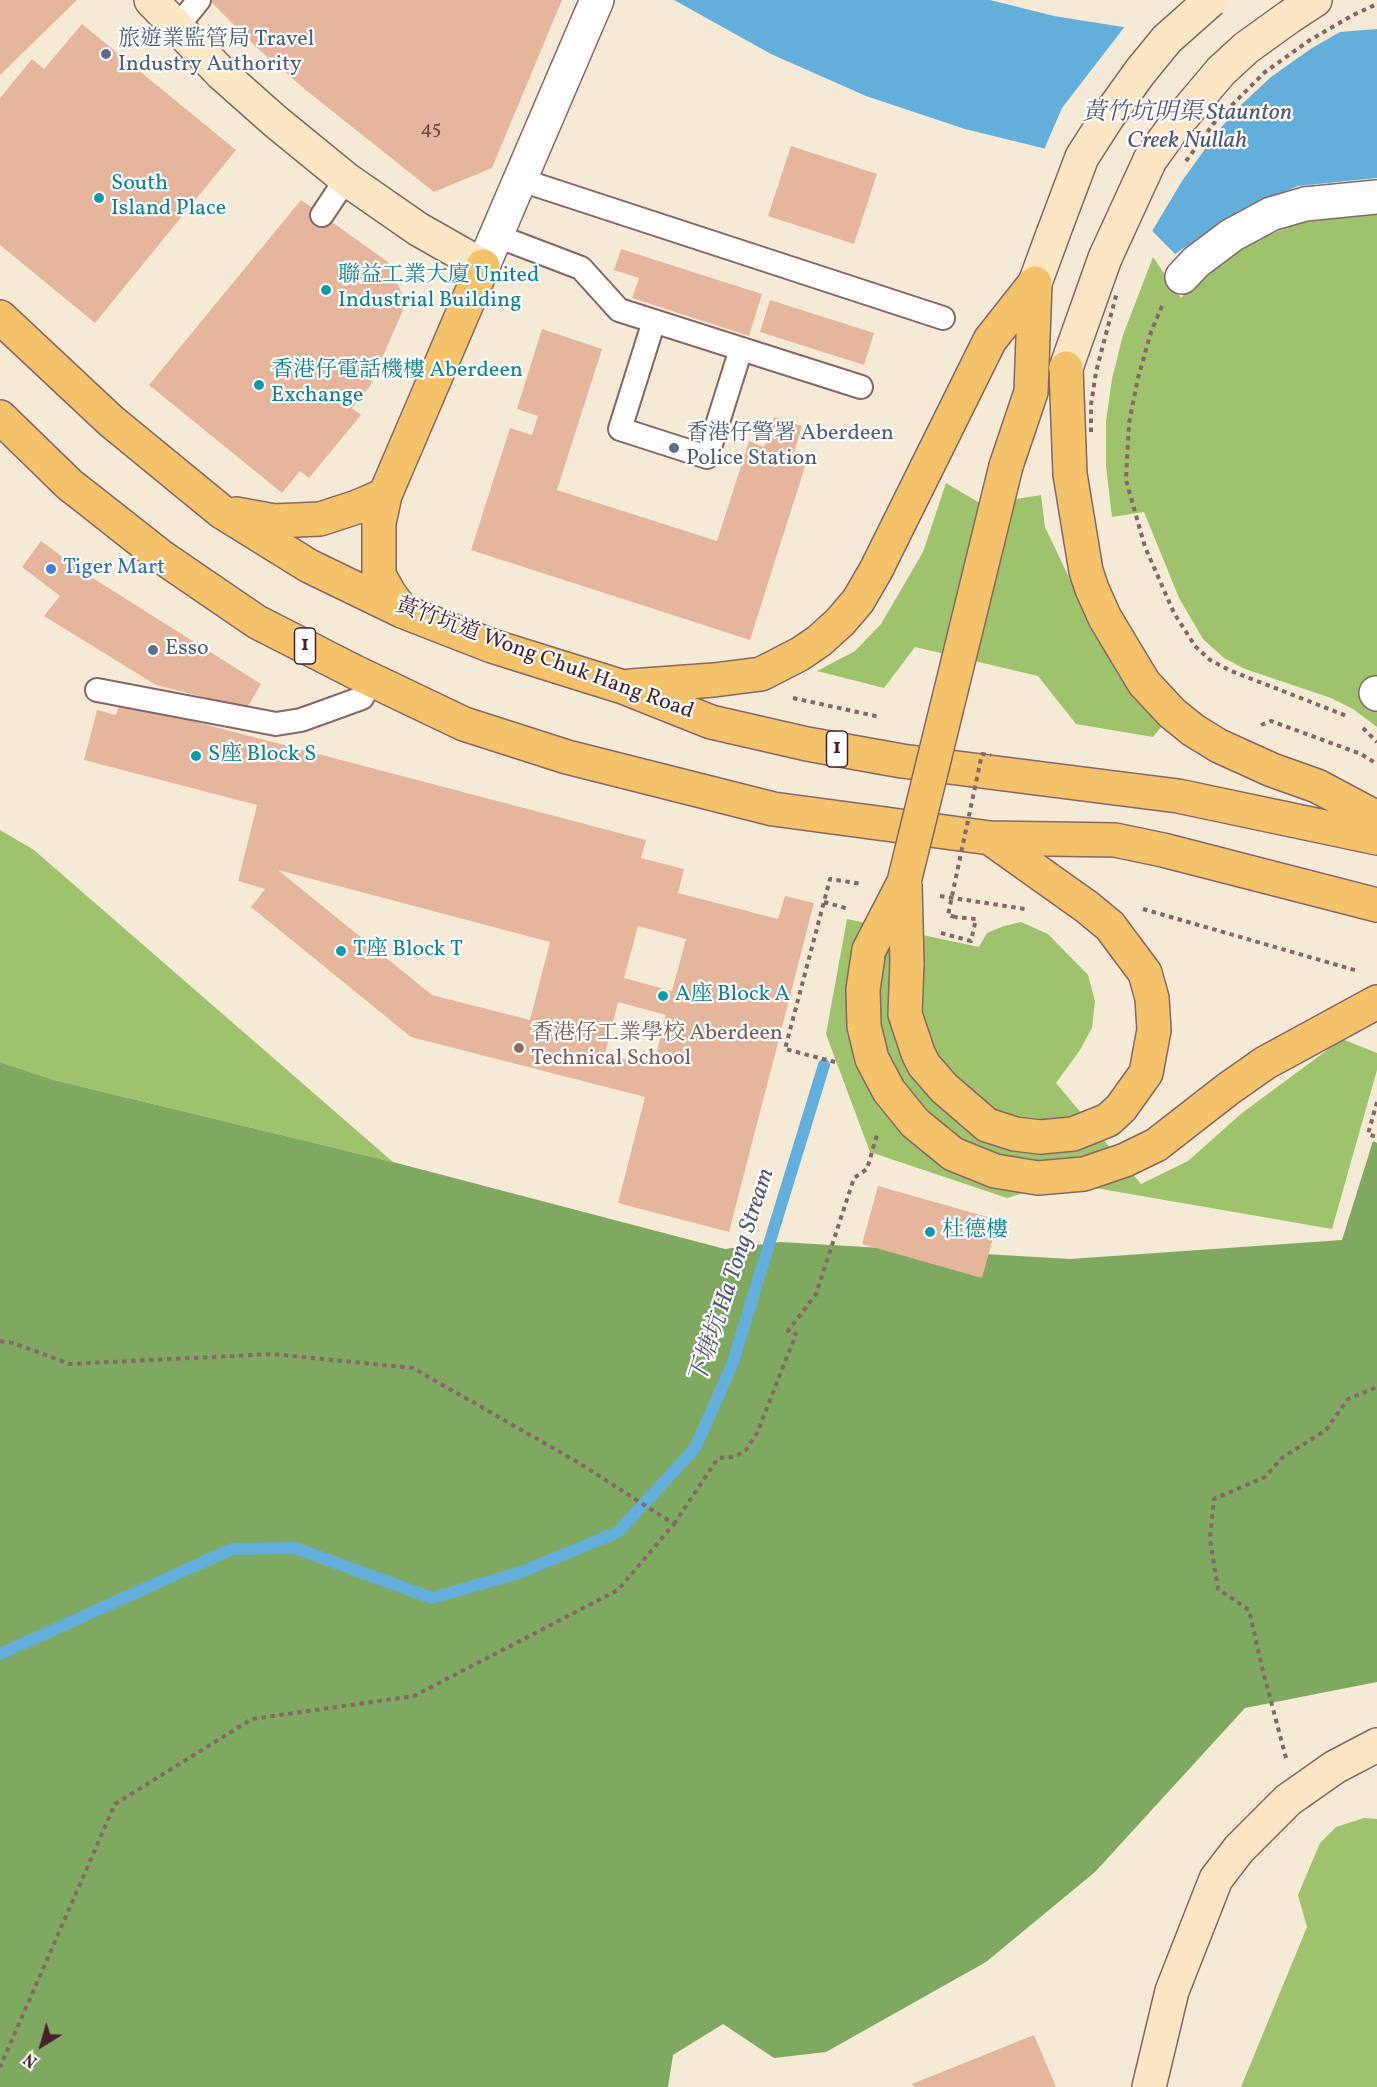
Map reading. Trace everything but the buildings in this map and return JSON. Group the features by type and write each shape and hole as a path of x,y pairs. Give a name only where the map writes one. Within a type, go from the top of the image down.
{"highway":[{"path":"402,610 379,575 379,523 385,495 483,266"},
{"path":"1035,283 1031,392 1006,466 904,882 868,950 863,989 864,1026 872,1059 889,1091 915,1124 954,1154 995,1171 1038,1178 1084,1174 1125,1160 1156,1145 1265,1063 1377,1002"},
{"path":"623,687 760,674 800,654 840,622 858,601 990,340 1035,283"},
{"name":"黃竹坑道 Wong Chuk Hang Road","path":"0,317 111,421 222,512 309,566 402,610 492,646 623,687 711,722 807,744 902,761 977,762"},
{"path":"1031,392 1066,368"},
{"path":"1066,368 1071,485 1086,571 1099,604 1144,683 1172,713 1193,730 1219,746 1272,770 1317,786 1377,818"},
{"name":"1","path":"0,417 70,485 159,555 257,622 464,724 567,757 773,809 990,838 1115,840 1163,850 1377,905"},
{"path":"222,512 274,521 320,519 385,495"},
{"name":"1","path":"977,762 1178,796 1377,838"},
{"path":"904,882 907,963 905,1014 924,1065 944,1088 987,1125 1015,1134 1040,1137 1073,1134 1108,1120 1121,1108 1146,1072 1154,1030 1152,998 1145,973 1110,926 990,838"}],"street":[{"path":"151,0 222,74 346,179 418,229 483,266 597,0"},
{"path":"1035,283 1082,157 1140,72 1161,47 1211,0"},
{"path":"1066,368 1105,258 1150,160 1173,128 1221,71 1246,48 1288,16 1315,0"},
{"path":"1182,277 1196,262 1232,235 1271,214 1305,204 1377,197"},
{"path":"1149,2087 1172,1991 1216,1879 1245,1842 1288,1800 1335,1767 1377,1745"}],"lane":[{"path":"177,27 199,0"},
{"path":"322,215 346,179"},
{"path":"520,180 943,318"},
{"path":"497,236 581,268 619,310 861,387"},
{"path":"654,321 620,429 685,450 707,457 741,349"},
{"path":"97,690 276,724 301,720 362,698 371,680"}],"path":[{"path":"1184,164 1214,123 1265,72 1310,40 1377,4"},
{"path":"1182,277 1163,303 1150,332 1129,423 1126,480 1144,547 1174,613 1195,646 1210,660 1231,671 1346,715 1377,742"},
{"path":"1091,432 1090,405 1096,372 1119,287"},
{"path":"760,674 766,685 780,695 888,719"},
{"path":"1260,725 1271,721 1361,753 1377,764"},
{"path":"940,933 971,941 976,919 948,915 982,754 977,762"},
{"path":"845,1065 785,1049 830,879 866,884"},
{"path":"936,895 1031,910"},
{"path":"824,902 857,912"},
{"path":"1138,908 1359,971"},
{"path":"1377,1102 1368,1134 1377,1137"},
{"path":"0,2067 115,1804 252,1719 414,1696 618,1590 674,1524 718,1458 734,1457 746,1450 757,1433 796,1334 788,1331 816,1294 854,1178 867,1169 878,1132"},
{"path":"0,1341 13,1343 70,1364 273,1354 413,1368 579,1462 674,1524"},
{"path":"1287,1761 1249,1610 1218,1589 1210,1539 1215,1499 1265,1477 1282,1458 1326,1430 1348,1399 1377,1387"}],"green space":[{"path":"1377,212 1377,727 1353,709 1331,698 1245,669 1224,658 1203,639 1179,598 1144,512 1112,517 1106,466 1106,421 1112,379 1123,335 1153,257 1181,298 1199,277 1255,240 1308,220"},
{"path":"946,483 978,502 997,502 1041,495 1045,527 1073,586 1136,693 1166,721 1153,737 1076,724 1038,676 915,647 884,688 817,671 855,651 881,624 923,552"},
{"path":"0,830 34,850 393,1162 54,1080 0,1062"},
{"path":"847,919 979,947 987,933 1021,922 1048,934 1088,975 1095,1001 1092,1028 1080,1050 1056,1083 1141,1184 1188,1161 1242,1113 1342,1039 1377,1053 1377,1070 1332,1229 1061,1182 1007,1198 870,1152 826,1034"},
{"path":"0,1062 54,1080 393,1162 725,1249 780,1242 1070,1259 1342,1240 1373,1141 1377,1143 1377,1682 1245,1708 1095,1872 986,1962 826,2052 774,2058 723,2024 673,2055 668,2087 0,2087"},
{"path":"1364,1818 1377,1819 1377,2087 1241,2087 1307,1927 1298,1895 1320,1843 1336,1827"}],"water":[{"name":"黃竹坑明渠 Staunton Creek Nullah","path":"674,0 990,0 1054,16 1142,30 1277,37 1377,29 1377,178 1298,186 1241,210 1175,254 1079,157 965,129 866,96 771,54"}],"pier":[{"path":"1126,25 1277,34 1347,28 1312,48 1271,77 1241,105 1218,131 1182,181 1151,233 1077,160 1043,152 1062,108"}],"waterway":[{"name":"下塘坑 Ha Tong Stream","path":"0,1654 232,1549 295,1548 432,1598 519,1573 618,1532 695,1448 732,1365 824,1065"}],"place":[{"name":"旅遊業監管局 Travel Industry Authority","path":"106,54"},
{"name":"South Island Place","path":"99,198"},
{"name":"聯益工業大廈 United Industrial Building","path":"326,290"},
{"name":"香港仔電話機樓 Aberdeen Exchange","path":"259,385"},
{"name":"香港仔警署 Aberdeen Police Station","path":"674,448"},
{"name":"Tiger Mart","path":"51,569"},
{"name":"Esso","path":"153,650"},
{"name":"S座 Block S","path":"196,756"},
{"name":"T座 Block T","path":"341,951"},
{"name":"A座 Block A","path":"663,996"},
{"name":"香港仔工業學校 Aberdeen Technical School","path":"519,1048"},
{"name":"杜德樓","path":"930,1232"}]}
